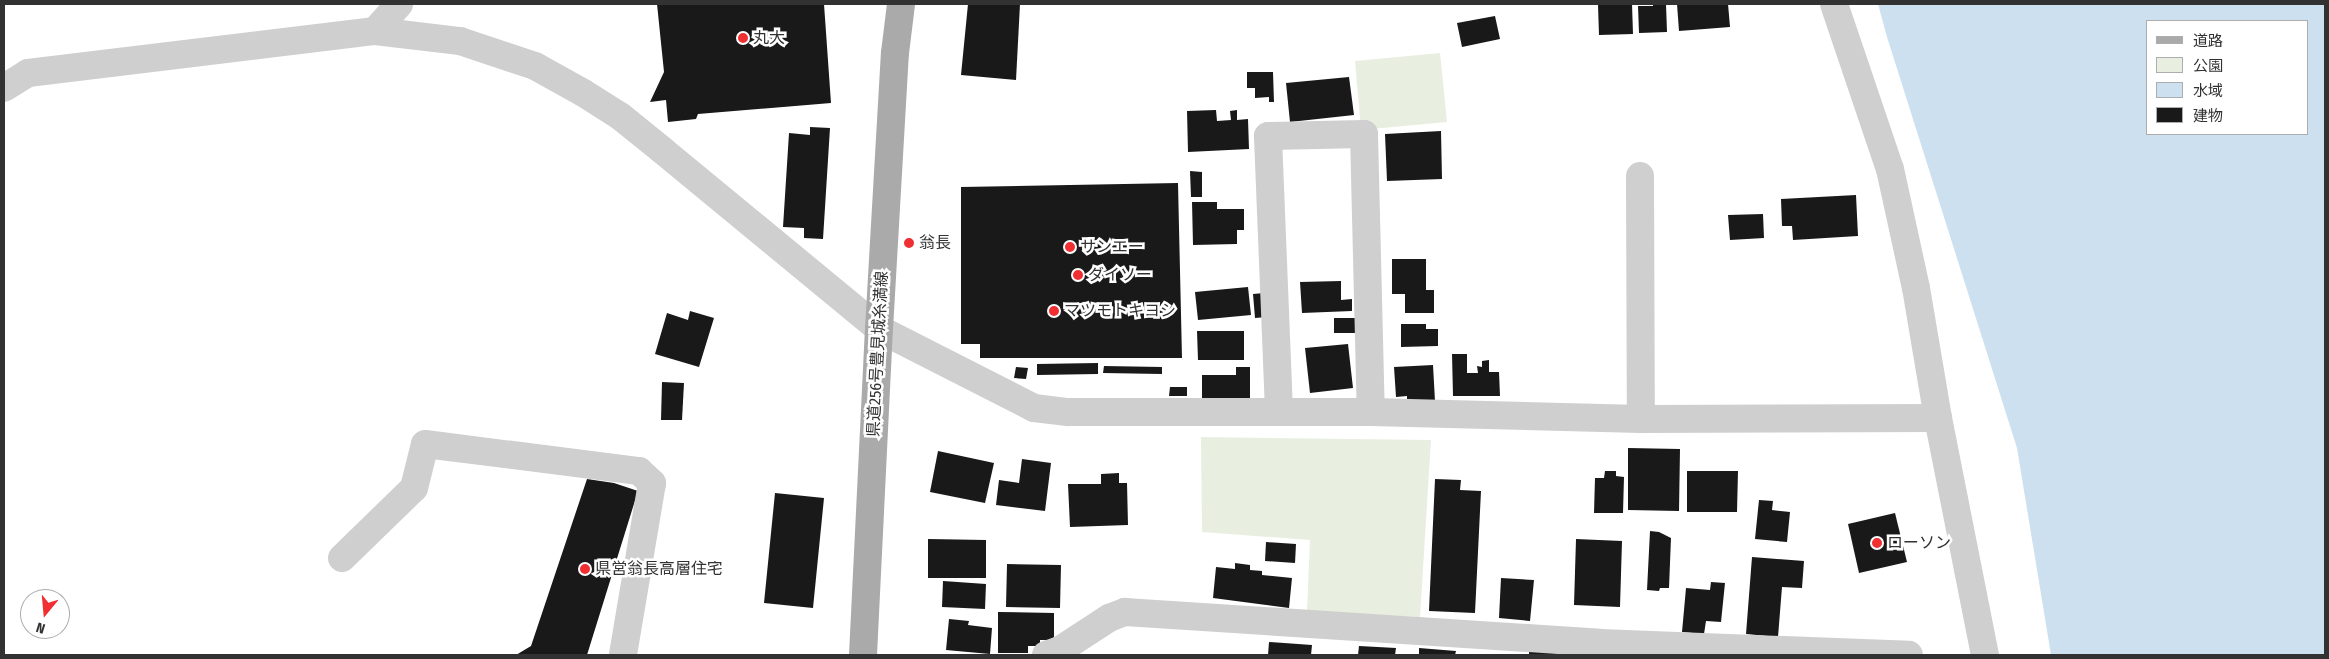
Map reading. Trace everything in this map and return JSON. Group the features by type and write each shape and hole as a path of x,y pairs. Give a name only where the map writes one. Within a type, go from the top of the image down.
{"main road":[{"name":"県道256号豊見城糸満線","path":"863,655 895,54 894,4"},
{"name":"県道256号豊見城糸満線","path":"895,54 902,4"}],"street":[{"path":"375,31 399,4"},
{"path":"1834,4 1890,169 1916,288 1938,418 1985,655"},
{"path":"4,88 28,73 375,31 460,41 534,66 582,92 620,116 879,329 1034,408 1068,412 1371,412 1641,419 1938,418"},
{"path":"1279,411 1268,136 1364,134 1371,412"},
{"path":"1640,176 1641,419"},
{"path":"342,558 414,488 425,444 639,471 652,483 623,655"},
{"path":"1046,655 1060,650 1109,618 1124,612 1600,643 1909,655"}],"green space":[{"path":"1440,53 1447,122 1361,130 1355,61"},
{"path":"1201,437 1431,440 1420,617 1307,611 1310,540 1202,532"}],"water":[{"path":"1878,4 2325,4 2325,655 2051,655 2017,448"}],"building":[{"name":"丸大","path":"657,4 824,4 831,103 698,114 696,119 668,122 666,100 650,102 664,72"},
{"path":"968,4 1020,4 1016,80 961,75"},
{"path":"1632,4 1633,34 1599,35 1598,5"},
{"path":"1653,4 1666,4 1667,32 1639,33 1638,6 1653,6"},
{"path":"1677,4 1728,4 1730,27 1679,31"},
{"path":"1495,16 1500,39 1462,47 1457,23"},
{"path":"1247,72 1273,72 1274,102 1269,102 1269,97 1255,98 1255,88 1247,88"},
{"path":"1349,77 1354,115 1290,122 1286,83"},
{"path":"1216,110 1217,121 1231,120 1230,111 1237,110 1237,120 1248,119 1249,149 1188,152 1187,111"},
{"path":"810,127 830,128 823,239 804,238 804,228 783,227 789,133 810,135"},
{"path":"1441,131 1442,179 1387,181 1385,134"},
{"path":"1190,171 1202,172 1202,197 1191,197"},
{"name":"サンエー","path":"1178,183 1182,358 980,358 980,344 961,344 961,187"},
{"path":"1856,195 1858,236 1793,240 1792,226 1782,226 1781,199"},
{"path":"1192,202 1217,202 1217,209 1244,209 1244,230 1237,230 1237,244 1193,245"},
{"path":"1763,214 1764,238 1730,240 1728,215"},
{"path":"1392,259 1426,259 1426,290 1434,290 1434,313 1405,313 1405,294 1392,294"},
{"path":"1341,281 1341,300 1352,299 1352,311 1302,313 1300,282"},
{"path":"1248,287 1251,315 1198,320 1195,292"},
{"path":"1264,293 1267,317 1255,318 1253,294"},
{"path":"690,311 714,318 699,367 655,354 667,313 688,320"},
{"path":"1334,318 1356,318 1356,333 1334,333"},
{"path":"1401,324 1426,324 1426,329 1438,329 1438,346 1401,347"},
{"path":"1197,331 1244,331 1244,360 1198,360"},
{"path":"1348,344 1353,388 1310,393 1305,348"},
{"path":"1452,354 1467,354 1467,373 1478,373 1477,366 1482,367 1482,361 1489,360 1489,372 1499,372 1500,396 1453,396"},
{"path":"1098,363 1098,374 1037,375 1037,364"},
{"path":"1433,365 1435,401 1407,402 1407,396 1396,397 1394,367"},
{"path":"1104,366 1162,367 1162,374 1103,373"},
{"path":"1016,367 1028,368 1026,379 1014,378"},
{"path":"1236,367 1250,367 1250,405 1202,404 1202,375 1236,375"},
{"path":"662,382 684,383 682,420 661,420"},
{"path":"1170,387 1187,387 1187,396 1169,396"},
{"path":"1628,448 1680,449 1679,511 1628,510"},
{"path":"938,451 994,463 985,503 930,492"},
{"path":"1022,459 1051,463 1045,511 996,505 999,480 1019,483"},
{"path":"1605,471 1616,471 1616,476 1624,477 1623,513 1594,513 1595,478 1604,478"},
{"path":"1687,471 1738,471 1737,512 1687,512"},
{"path":"1119,473 1119,483 1127,483 1128,525 1070,527 1068,484 1101,484 1101,474"},
{"name":"県営翁長高層住宅","path":"587,479 614,483 638,491 587,655 516,655 531,646"},
{"path":"1435,479 1461,480 1460,490 1481,491 1475,613 1429,611"},
{"path":"775,493 824,498 813,608 764,603"},
{"path":"1759,500 1773,501 1772,510 1790,512 1787,542 1755,539"},
{"name":"ローソン","path":"1895,513 1907,562 1859,573 1848,524"},
{"path":"1650,531 1659,532 1671,538 1669,588 1660,588 1659,591 1647,590"},
{"path":"928,539 986,540 986,578 928,578"},
{"path":"1576,539 1622,541 1620,607 1574,605"},
{"path":"1266,542 1296,544 1295,563 1265,561"},
{"path":"1752,557 1804,561 1802,588 1782,587 1778,637 1746,634"},
{"path":"1235,563 1250,565 1250,570 1262,571 1262,575 1292,578 1289,608 1213,598 1216,567 1235,569"},
{"path":"1007,564 1061,565 1060,608 1006,607"},
{"path":"1501,578 1534,580 1530,621 1499,618"},
{"path":"943,581 986,584 985,609 942,607"},
{"path":"1711,582 1725,583 1721,622 1706,621 1704,634 1682,632 1686,588 1710,590"},
{"path":"998,612 1054,613 1054,640 1040,640 1040,646 1028,646 1028,653 998,653"},
{"path":"949,619 969,621 968,625 992,628 990,654 946,650"},
{"path":"1269,642 1312,645 1311,655 1268,655"},
{"path":"1359,646 1396,648 1395,655 1358,655"},
{"path":"1419,648 1456,651 1455,655 1419,655"},
{"path":"1529,650 1561,653 1561,655 1529,655"}],"place":[{"name":"丸大","path":"743,38"},
{"name":"翁長","path":"909,243"},
{"name":"サンエー","path":"1070,247"},
{"name":"ダイソー","path":"1078,275"},
{"name":"マツモトキヨシ","path":"1054,311"},
{"name":"ローソン","path":"1877,543"},
{"name":"県営翁長高層住宅","path":"585,569"}]}
